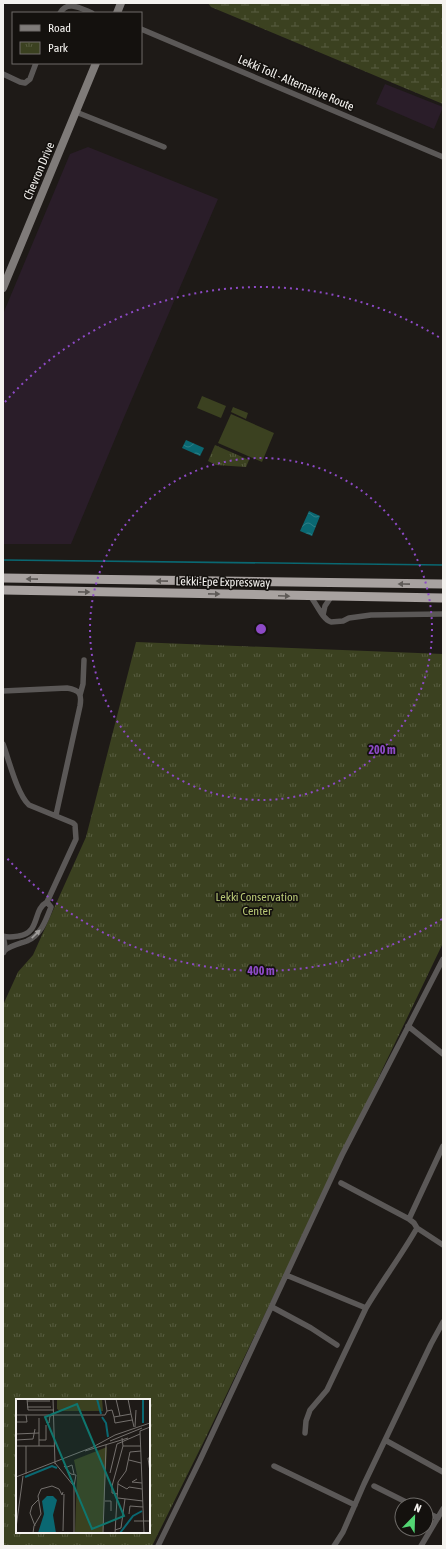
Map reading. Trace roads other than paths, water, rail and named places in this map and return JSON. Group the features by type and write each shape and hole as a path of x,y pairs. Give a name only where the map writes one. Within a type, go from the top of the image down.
{"highway":[{"name":"Lekki-Epe Expressway","path":"3,578 443,584"},
{"name":"Lekki-Epe Expressway","path":"3,590 443,598"}],"main road":[{"name":"Chevron Drive","path":"3,288 96,64"}],"street":[{"path":"60,12 63,7 69,4 89,12"},
{"name":"Lekki Toll - Alternative Route","path":"142,29 443,157"},
{"path":"3,74 25,83 30,79 36,64"},
{"path":"76,112 164,147"},
{"path":"310,596 323,616 331,622 371,615 443,614"},
{"path":"323,616 327,601 331,597"},
{"path":"56,815 80,706 80,695 84,684 84,660"},
{"path":"3,691 68,688 75,689 80,695"},
{"path":"3,744 21,793 26,802 73,823 75,825 76,839 47,902 42,904 31,930 21,936 3,938 3,951 29,940 41,929 51,907 47,902"},
{"path":"158,1546 272,1307 342,1155 443,959"},
{"path":"408,1026 443,1054"},
{"path":"409,1219 443,1146"},
{"path":"341,1183 409,1219 417,1228 443,1245"},
{"path":"305,1433 306,1421 310,1410 326,1390 366,1308 417,1228"},
{"path":"286,1276 366,1308"},
{"path":"272,1307 311,1328 338,1345"},
{"path":"334,1546 343,1532 385,1440 443,1322"},
{"path":"385,1440 443,1472"},
{"path":"274,1466 355,1505"},
{"path":"374,1486 396,1497"},
{"path":"421,1546 443,1509"},
{"path":"434,1516 438,1518"}],"water":[{"path":"186,440 204,448 200,456 182,448"},
{"path":"309,511 320,516 312,536 300,531"}],"waterway":[{"path":"3,560 443,565"}],"park label":[{"name":"Lekki Conservation Center","path":"257,904"}]}
